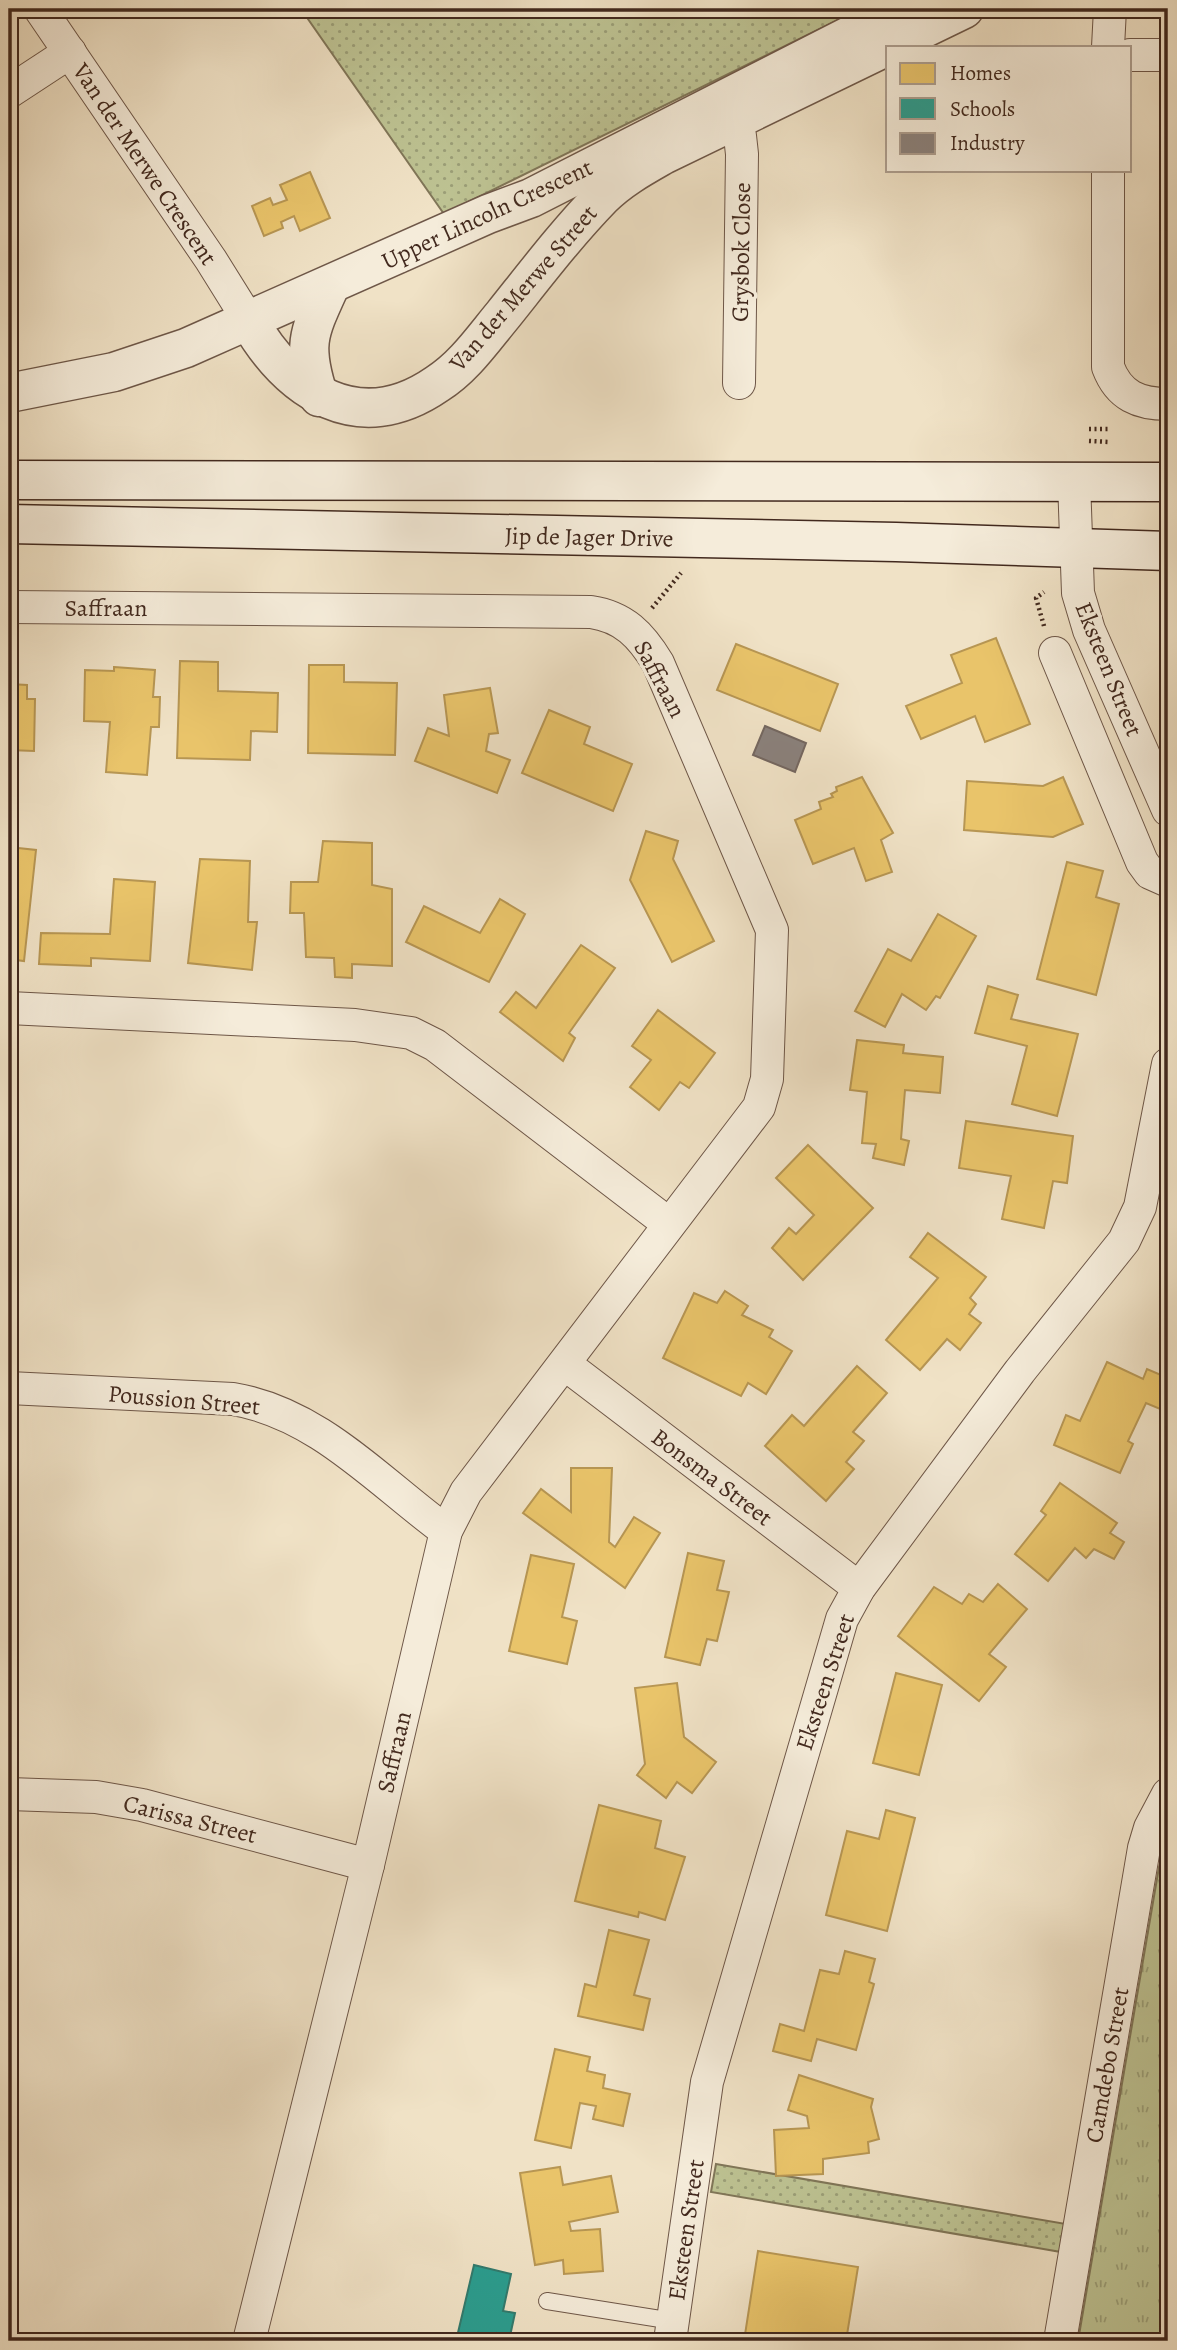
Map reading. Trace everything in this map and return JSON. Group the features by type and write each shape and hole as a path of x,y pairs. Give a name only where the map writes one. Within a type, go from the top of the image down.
{"main road":[{"path":"729,110 902,9"},
{"path":"729,110 964,9"},
{"name":"Upper Lincoln Crescent","path":"9,393 114,372 186,348 729,110"},
{"name":"Van der Merwe Street","path":"249,321 271,354 302,386 319,397 351,406 384,405 420,395 438,384 477,346 604,195 627,176 729,110"},
{"path":"319,397 309,366 308,343 330,286"},
{"path":"9,480 1168,482"},
{"name":"Jip de Jager Drive","path":"9,524 1168,551"}],"street":[{"name":"Van der Merwe Crescent","path":"40,9 249,321"},
{"path":"1108,46 1110,9"},
{"path":"9,92 69,52"},
{"path":"1132,55 1168,55"},
{"name":"Grysbok Close","path":"729,110 742,153 739,383"},
{"path":"1108,172 1108,367 1125,393 1159,404"},
{"name":"Eksteen Street","path":"1074,481 1074,547 1078,593 1089,630 1168,810"},
{"name":"Saffraan","path":"9,607 591,612 619,620 634,630 658,663 772,930 767,1079 759,1107 566,1365 466,1492 446,1531 368,1865 249,2341"},
{"name":"Eksteen Street","path":"1055,653 1142,862 1150,873 1168,881"},
{"path":"9,1008 355,1025 411,1033 435,1045 669,1224"},
{"name":"Eksteen Street","path":"671,2331 707,2082 832,1645 859,1588 1020,1371 1124,1241 1140,1207 1161,1142 1168,1064"},
{"name":"Bonsma Street","path":"566,1365 859,1588"},
{"name":"Poussion Street","path":"9,1388 233,1399 269,1407 312,1427 446,1531"},
{"name":"Carissa Street","path":"9,1794 96,1797 142,1805 368,1865"},
{"name":"Camdebo Street","path":"1060,2341 1144,1848 1150,1828 1168,1794"}],"lane":[{"path":"547,2301 671,2331"}],"path":[{"path":"1089,429 1109,429"},
{"path":"1089,441 1110,442"},
{"path":"634,630 681,573"},
{"path":"1040,615 1037,598 1044,592"}],"green space":[{"path":"301,9 860,9 444,214"},
{"path":"1168,1833 1168,2341 1078,2341 1159,1867"},
{"path":"716,2164 1066,2224 1061,2252 711,2192"}],"building: Homes":[{"path":"310,172 330,218 300,231 294,216 281,222 283,228 264,236 252,206 270,198 273,205 287,200 280,185"},
{"path":"996,638 1030,724 985,742 975,716 921,739 906,706 962,683 951,655"},
{"path":"736,644 838,684 820,731 717,690"},
{"path":"180,661 218,662 218,691 278,693 277,732 251,731 250,760 177,758"},
{"path":"309,665 344,665 344,682 397,683 395,755 308,753"},
{"path":"114,667 155,670 153,697 160,697 159,727 151,727 147,775 106,772 110,722 84,721 85,670 114,671"},
{"path":"9,684 27,685 27,699 35,699 34,751 9,750"},
{"path":"490,688 498,733 489,734 486,751 510,760 497,793 415,761 428,728 449,736 444,695"},
{"path":"549,710 590,727 584,744 632,764 613,811 522,773"},
{"path":"862,777 893,833 881,840 892,872 866,881 854,848 813,864 795,820 821,809 819,802 833,797 831,794 837,791 836,787"},
{"path":"1063,777 1083,824 1053,837 964,830 967,781 1043,786"},
{"path":"646,831 678,841 673,859 714,941 672,962 630,880"},
{"path":"323,841 372,843 372,885 392,889 392,966 352,964 352,978 335,977 334,958 306,957 304,913 290,913 291,882 318,882"},
{"path":"9,847 36,850 24,961 9,959"},
{"path":"200,859 250,861 248,922 257,922 252,970 188,963"},
{"path":"1067,862 1103,871 1096,897 1119,904 1096,995 1037,979"},
{"path":"114,879 155,882 150,961 91,958 91,966 39,964 41,933 110,934"},
{"path":"500,899 525,914 489,982 406,942 424,906 480,933"},
{"path":"938,914 976,936 940,998 936,996 926,1010 902,994 885,1027 855,1011 888,949 911,961"},
{"path":"581,945 615,968 569,1033 575,1038 563,1061 500,1012 516,992 536,1008"},
{"path":"988,986 1018,995 1011,1019 1078,1034 1057,1116 1012,1104 1027,1046 975,1033"},
{"path":"658,1010 715,1053 689,1088 680,1082 659,1110 630,1087 651,1060 632,1046"},
{"path":"857,1040 904,1045 903,1053 943,1057 940,1093 905,1090 901,1139 909,1141 904,1165 873,1158 876,1144 862,1143 867,1092 850,1090"},
{"path":"966,1121 1073,1136 1067,1183 1053,1181 1044,1228 1002,1219 1011,1176 959,1168"},
{"path":"808,1145 873,1208 803,1280 772,1248 789,1228 796,1234 814,1215 776,1178"},
{"path":"928,1233 986,1277 970,1298 976,1304 969,1314 981,1323 960,1350 947,1339 920,1370 886,1340 938,1278 910,1257"},
{"path":"725,1291 748,1306 742,1315 773,1330 769,1337 792,1351 766,1394 748,1383 741,1396 663,1358 694,1293 717,1303"},
{"path":"1107,1362 1143,1379 1147,1369 1168,1378 1168,1404 1165,1411 1146,1403 1128,1441 1133,1444 1120,1473 1054,1445 1066,1415 1080,1421"},
{"path":"857,1366 887,1393 853,1432 864,1441 846,1462 854,1469 826,1501 765,1446 792,1415 804,1426"},
{"path":"571,1468 612,1468 609,1542 615,1547 634,1517 660,1533 625,1588 523,1513 541,1489 571,1512"},
{"path":"1060,1483 1117,1523 1110,1533 1124,1542 1114,1559 1094,1549 1086,1558 1075,1548 1048,1581 1015,1554 1046,1515 1041,1511"},
{"path":"688,1553 724,1561 717,1590 729,1592 717,1641 707,1639 700,1665 665,1657"},
{"path":"531,1555 574,1564 562,1617 577,1621 567,1664 509,1651"},
{"path":"998,1584 1027,1609 989,1654 1006,1667 979,1701 898,1636 934,1587 962,1604 969,1594 983,1602"},
{"path":"896,1673 942,1685 919,1775 873,1763"},
{"path":"677,1683 684,1737 716,1762 692,1793 677,1782 666,1798 637,1775 645,1764 635,1688"},
{"path":"599,1805 661,1821 655,1848 685,1857 665,1920 639,1912 638,1917 575,1901"},
{"path":"886,1810 915,1818 887,1931 826,1915 847,1831 879,1839"},
{"path":"609,1930 649,1940 634,1995 650,1999 643,2030 578,2016 585,1984 596,1987"},
{"path":"845,1951 875,1959 869,1982 874,1984 856,2050 817,2039 811,2061 773,2051 780,2024 804,2031 820,1970 839,1974"},
{"path":"555,2049 590,2057 587,2071 605,2075 603,2088 630,2094 623,2126 593,2119 596,2106 580,2103 571,2148 535,2140"},
{"path":"799,2075 873,2099 871,2107 879,2139 868,2142 869,2153 823,2159 823,2174 776,2176 774,2130 809,2128 807,2116 788,2110"},
{"path":"560,2167 563,2185 611,2176 618,2212 569,2222 571,2231 600,2229 603,2271 564,2274 563,2260 535,2265 520,2173"},
{"path":"758,2251 858,2267 846,2341 744,2341"}],"building: Schools":[{"path":"474,2265 511,2274 503,2311 515,2313 510,2336 497,2333 495,2341 456,2341"}],"building: Industry":[{"path":"765,726 806,743 795,772 753,755"}]}
